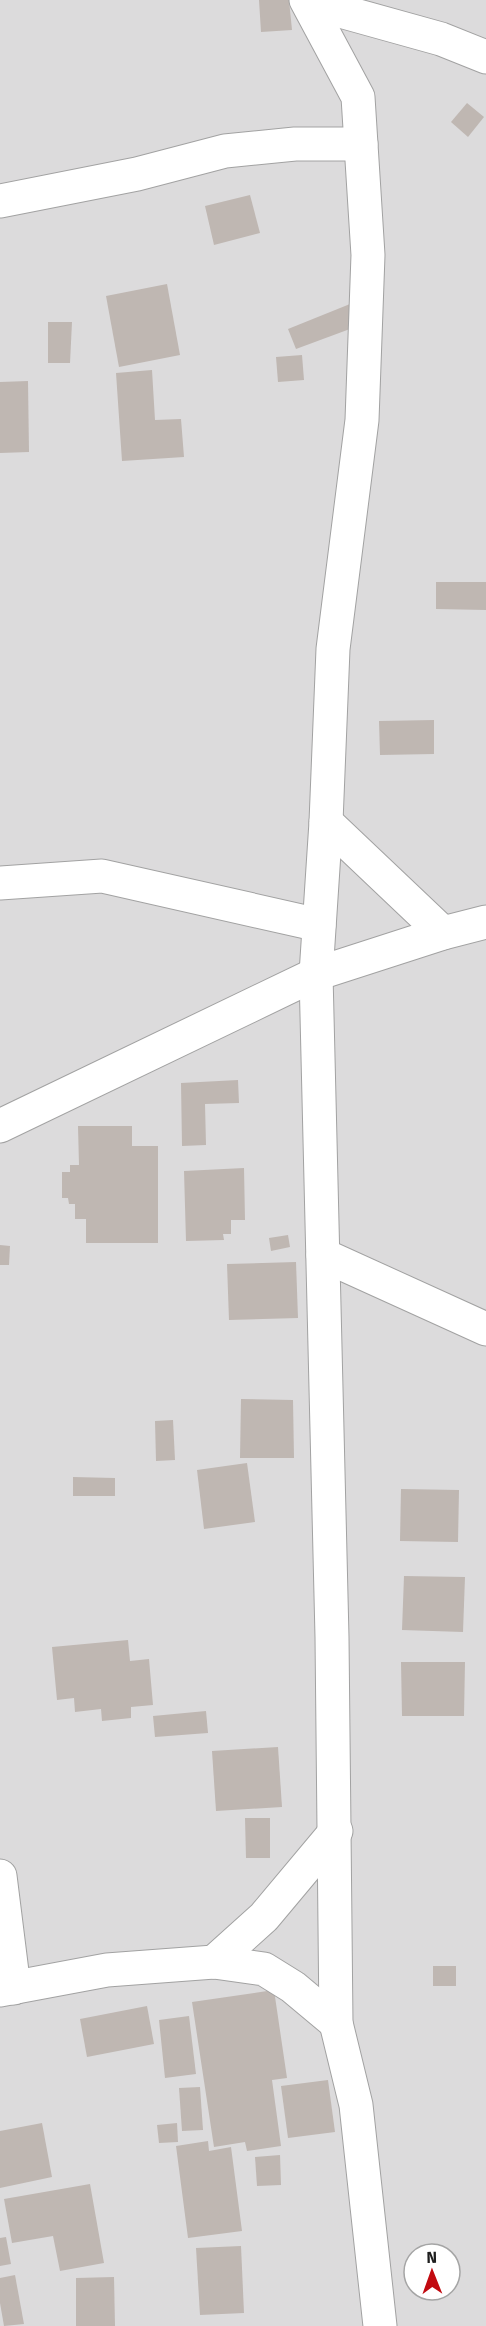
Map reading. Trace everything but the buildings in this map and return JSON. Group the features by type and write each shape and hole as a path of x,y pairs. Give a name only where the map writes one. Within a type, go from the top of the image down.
{"street":[{"path":"307,1 441,39 486,57"},
{"path":"307,1 358,97 368,255 362,420 333,649 326,822 316,974 336,1831 336,2023 356,2105 381,2326"},
{"path":"0,201 137,174 225,151 295,144 361,144"},
{"path":"326,822 443,933"},
{"path":"0,883 102,876 319,925"},
{"path":"0,1126 316,974 443,933 486,922"},
{"path":"323,1255 486,1329"},
{"path":"214,1962 264,1917 336,1831"},
{"path":"0,1876 7,1989 107,1970 214,1962 264,1969 293,1987 336,2023"}],"shaded area":[{"path":"0,0 486,0 486,2326 0,2326"}]}
